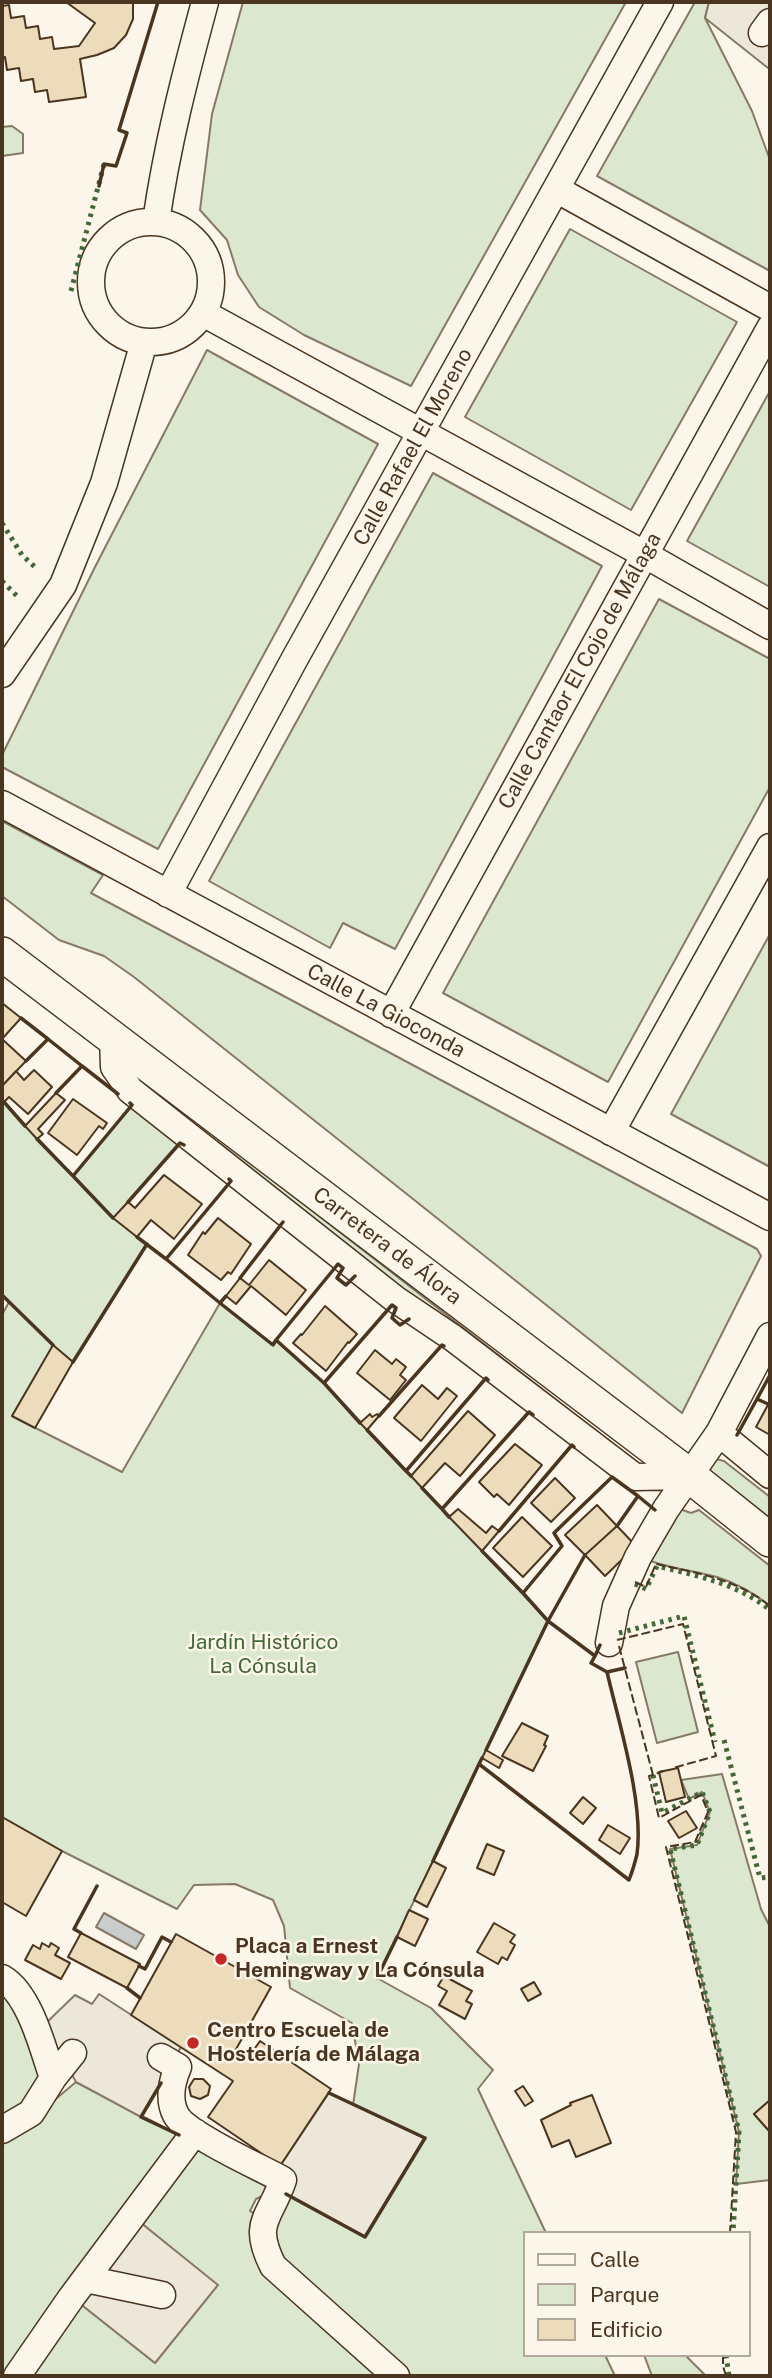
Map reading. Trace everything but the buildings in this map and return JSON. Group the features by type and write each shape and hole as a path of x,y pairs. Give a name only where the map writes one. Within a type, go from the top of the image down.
{"main road":[{"name":"Carretera de Álora","path":"2,954 690,1476 770,1540"}],"street":[{"path":"156,222 175,115 205,2"},
{"name":"Calle Rafael El Moreno","path":"168,894 294,660 660,2"},
{"path":"556,189 770,308"},
{"path":"156,222 176,227 193,238 205,255 211,274 210,294 203,313 192,326 178,336 161,341 144,342 124,336 107,324 95,306 90,286 93,265 102,247 117,232 136,224 156,222"},
{"path":"203,313 644,554 770,626"},
{"name":"Calle Cantaor El Cojo de Málaga","path":"391,1014 770,328"},
{"path":"2,674 63,584 104,483 144,342"},
{"name":"Calle La Gioconda","path":"2,804 770,1217"},
{"path":"611,1132 770,847"},
{"path":"609,1643 615,1606 638,1557 666,1509 719,1433 770,1336"},
{"path":"719,1433 770,1475"},
{"path":"2,1978 13,1984 37,2031 53,2078"},
{"path":"2,2130 32,2113 53,2078 73,2053"},
{"path":"161,2057 178,2067 170,2085 176,2115 195,2132 283,2180 263,2222 264,2248 273,2266 396,2376"},
{"path":"17,2376 195,2132"},
{"path":"86,2279 162,2295"}],"green space":[{"path":"243,2 626,2 411,386 304,335 259,307 238,275 227,240 200,210 212,114"},
{"path":"695,2 709,2 705,18 752,111 770,160 770,271 597,176"},
{"path":"12,126 23,134 23,153 2,156 2,127"},
{"path":"570,229 737,322 631,510 465,417"},
{"path":"207,350 378,444 158,849 2,767 2,755"},
{"path":"770,391 770,587 687,541"},
{"path":"433,473 602,566 395,949 343,923 330,948 209,881"},
{"path":"659,599 770,659 770,787 608,1082 443,993"},
{"path":"2,821 103,875 91,893 757,1249 761,1256 682,1413 134,977 104,956 59,940 2,896"},
{"path":"770,934 770,1167 671,1114"},
{"path":"132,1071 649,1472 427,1310 131,1078"},
{"name":"Jardín Histórico La Cónsula","path":"2,1100 73,1176 132,1105 180,1143 114,1218 147,1244 73,1362 53,1346 12,1416 122,1472 220,1303 272,1344 276,1340 324,1383 548,1621 377,1978 431,2008 493,2070 478,2089 545,2231 524,2231 524,2357 606,2357 615,2376 412,2376 283,2265 271,2245 286,2194 425,2138 353,2105 359,2064 352,2023 290,1988 284,1926 273,1900 235,1884 194,1885 177,1909 62,1851 2,1817 2,1315 9,1302 2,1295"},
{"path":"716,1459 724,1461 770,1497 770,1526 708,1478 711,1462"},
{"path":"677,1508 691,1513 699,1510 770,1566 770,1606 724,1579 661,1565 643,1558"},
{"path":"678,1652 698,1732 657,1743 636,1662"},
{"path":"722,1774 761,1909 770,1927 770,2100 754,2114 770,2132 770,2180 736,2184 739,2132 670,1849 697,1845 710,1812 702,1792 689,1799 681,1780"},
{"path":"2,1989 14,1998 41,2077 31,2103 8,2114 2,2114"},
{"path":"76,2082 179,2135 6,2376 2,2376 2,2137 21,2128"},
{"path":"193,2150 207,2151 273,2187 269,2193 256,2199 250,2211 255,2214 252,2239 386,2376 27,2376 78,2302 155,2363 217,2285 141,2223"},
{"path":"645,2357 687,2357 706,2376 652,2376"}],"shaded area":[{"path":"709,2 770,2 768,68 705,18"},
{"path":"104,1913 144,1935 136,1949 96,1927"},
{"path":"99,1994 181,2047 141,2117 76,2082 44,2025 75,1995 92,2004"},
{"path":"329,2093 425,2138 365,2237 273,2187 280,2166"},
{"path":"141,2223 218,2285 155,2363 78,2302"}],"hedge":[{"path":"71,291 104,164"},
{"path":"2,523 22,555 36,568"},
{"path":"2,581 19,598"},
{"path":"635,1584 646,1589 657,1566 730,1587 770,1610"},
{"path":"619,1633 684,1616 715,1742"},
{"path":"724,1740 760,1878 770,1877"},
{"path":"653,1775 662,1813 702,1792 710,1812 697,1845 670,1849 739,2132 733,2231"},
{"path":"726,2357 729,2376"}],"fence":[{"path":"635,1582 646,1587 656,1564 730,1583 770,1606"},
{"path":"617,1640 683,1624 716,1756 673,1768"},
{"path":"619,1646 653,1775 663,1771"},
{"path":"653,1775 649,1776 659,1818 701,1795 708,1812 695,1842 666,1847 736,2132 730,2231"},
{"path":"723,2357 726,2376"}],"wall":[{"path":"99,186 104,164 116,166 127,133 119,130 158,2"},
{"path":"21,1018 48,1039"},
{"path":"26,1061 48,1039 82,1066"},
{"path":"56,1093 82,1066 118,1094"},
{"path":"4,1102 25,1126"},
{"path":"37,1139 73,1176 132,1105 130,1103"},
{"path":"128,1202 180,1143 184,1145"},
{"path":"73,1176 113,1218"},
{"path":"137,1237 166,1259 231,1181 229,1179"},
{"path":"240,1278 283,1222"},
{"path":"73,1362 147,1244"},
{"path":"166,1259 220,1303"},
{"path":"324,1383 276,1340 338,1264 343,1268 337,1278 346,1285 355,1276"},
{"path":"2,1295 53,1345"},
{"path":"226,1296 220,1303 273,1345 276,1340"},
{"path":"360,1423 324,1383 392,1305 396,1308 392,1318 400,1325 409,1319"},
{"path":"379,1416 442,1345 444,1346"},
{"path":"757,1399 770,1375"},
{"path":"411,1476 406,1471 486,1378 488,1380"},
{"path":"737,1435 757,1399 768,1404"},
{"path":"449,1517 442,1509 529,1412 533,1415"},
{"path":"367,1430 406,1471"},
{"path":"499,1531 572,1445 574,1447"},
{"path":"486,1750 548,1621 523,1593 562,1546 554,1533 612,1477 638,1496"},
{"path":"422,1488 442,1509"},
{"path":"617,1526 638,1496 655,1510"},
{"path":"482,1551 523,1593"},
{"path":"585,1555 548,1621 595,1656 600,1645"},
{"path":"482,1758 479,1764 629,1880 637,1854 634,1787 607,1672 591,1663 595,1656"},
{"path":"607,1672 625,1668"},
{"path":"433,1861 479,1764"},
{"path":"81,1933 74,1929 97,1886"},
{"path":"139,1966 145,1969 162,1937 171,1942"},
{"path":"377,1978 397,1937"},
{"path":"127,1988 140,1998"},
{"path":"161,2083 141,2117 179,2135"},
{"path":"286,2194 365,2237 425,2138 329,2093"}],"place":[{"name":"Placa a Ernest Hemingway y La Cónsula","path":"221,1959"},
{"name":"Centro Escuela de Hostelería de Málaga","path":"193,2043"}]}
